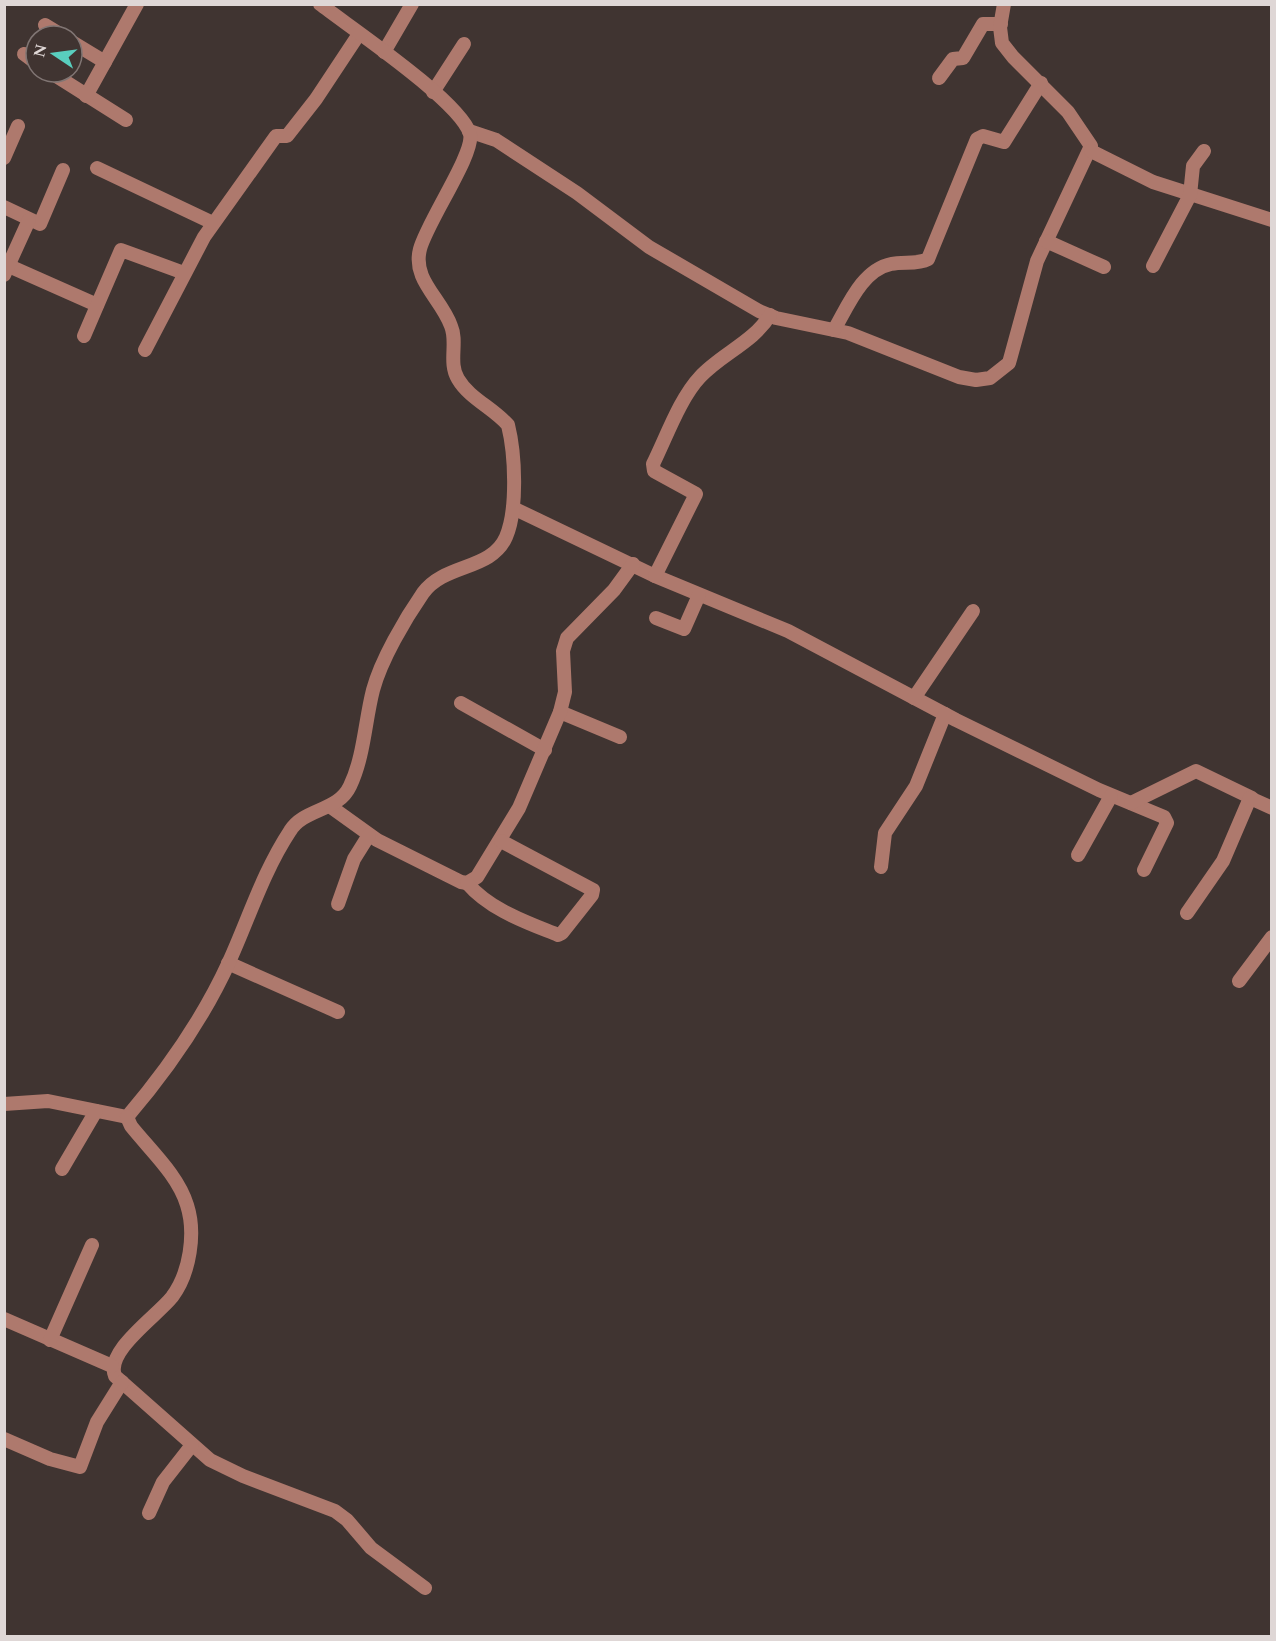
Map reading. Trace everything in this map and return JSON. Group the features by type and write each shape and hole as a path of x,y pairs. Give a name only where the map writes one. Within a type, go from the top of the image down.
{"street":[{"path":"86,96 137,4"},
{"path":"128,1117 186,1043 228,963 267,871 291,829 308,815 331,807 349,789 356,771 374,688 384,662 423,593 447,572 491,557 507,534 513,508 511,436 508,425 471,393 456,376 453,329 447,315 422,278 417,265 428,226 469,149 469,131 456,112 433,92 320,4"},
{"path":"384,52 412,4"},
{"path":"469,131 496,140 577,193 658,253 728,294 770,315 834,330 879,344 959,377 976,380 990,378 1009,363 1014,351 1028,290 1046,241 1091,151 1089,140 1068,112 1002,43 1001,24 1004,4"},
{"path":"939,78 954,58 963,58 983,24 1001,24"},
{"path":"145,350 184,273 213,223 276,136 287,135 316,99 359,34"},
{"path":"433,92 464,44"},
{"path":"84,49 105,62"},
{"path":"68,84 126,120"},
{"path":"834,330 871,273 893,263 922,262 928,259 976,139 983,135 1002,143 1006,141 1041,84"},
{"path":"4,158 18,126"},
{"path":"1091,151 1153,182 1272,220"},
{"path":"1153,266 1190,195 1192,170 1204,151"},
{"path":"97,168 213,223"},
{"path":"4,207 29,220 42,223 63,170"},
{"path":"29,220 7,271 97,305"},
{"path":"1046,241 1104,267"},
{"path":"84,336 123,249 184,273"},
{"path":"655,576 696,494 654,471 653,464 693,384 759,329 770,315"},
{"path":"513,508 655,576 788,631 945,714 1111,796 1167,820 1144,870"},
{"path":"467,884 477,877 501,841 519,808 561,712 565,693 563,651 567,638 614,590 633,564"},
{"path":"657,618 684,629 699,595"},
{"path":"914,698 973,611"},
{"path":"461,704 545,750"},
{"path":"561,712 620,736"},
{"path":"881,867 885,833 916,786 945,714"},
{"path":"1131,803 1196,771 1272,808"},
{"path":"1078,855 1111,796"},
{"path":"1187,913 1223,861 1252,798"},
{"path":"331,807 369,835 467,884 474,892 508,914 558,934 562,933 592,895 593,890 501,841"},
{"path":"338,904 354,859 369,835"},
{"path":"1239,981 1272,937"},
{"path":"228,963 338,1012"},
{"path":"4,1104 48,1101 128,1117"},
{"path":"62,1169 96,1111"},
{"path":"128,1117 131,1126 170,1173 187,1203 192,1230 188,1258 173,1296 126,1344 112,1366 115,1376 192,1445 226,1469 335,1511 347,1520 371,1548 425,1588"},
{"path":"50,1340 93,1245"},
{"path":"4,1319 112,1366"},
{"path":"4,1439 50,1459 80,1467 97,1422 122,1382"},
{"path":"149,1513 163,1482 192,1445"}]}
